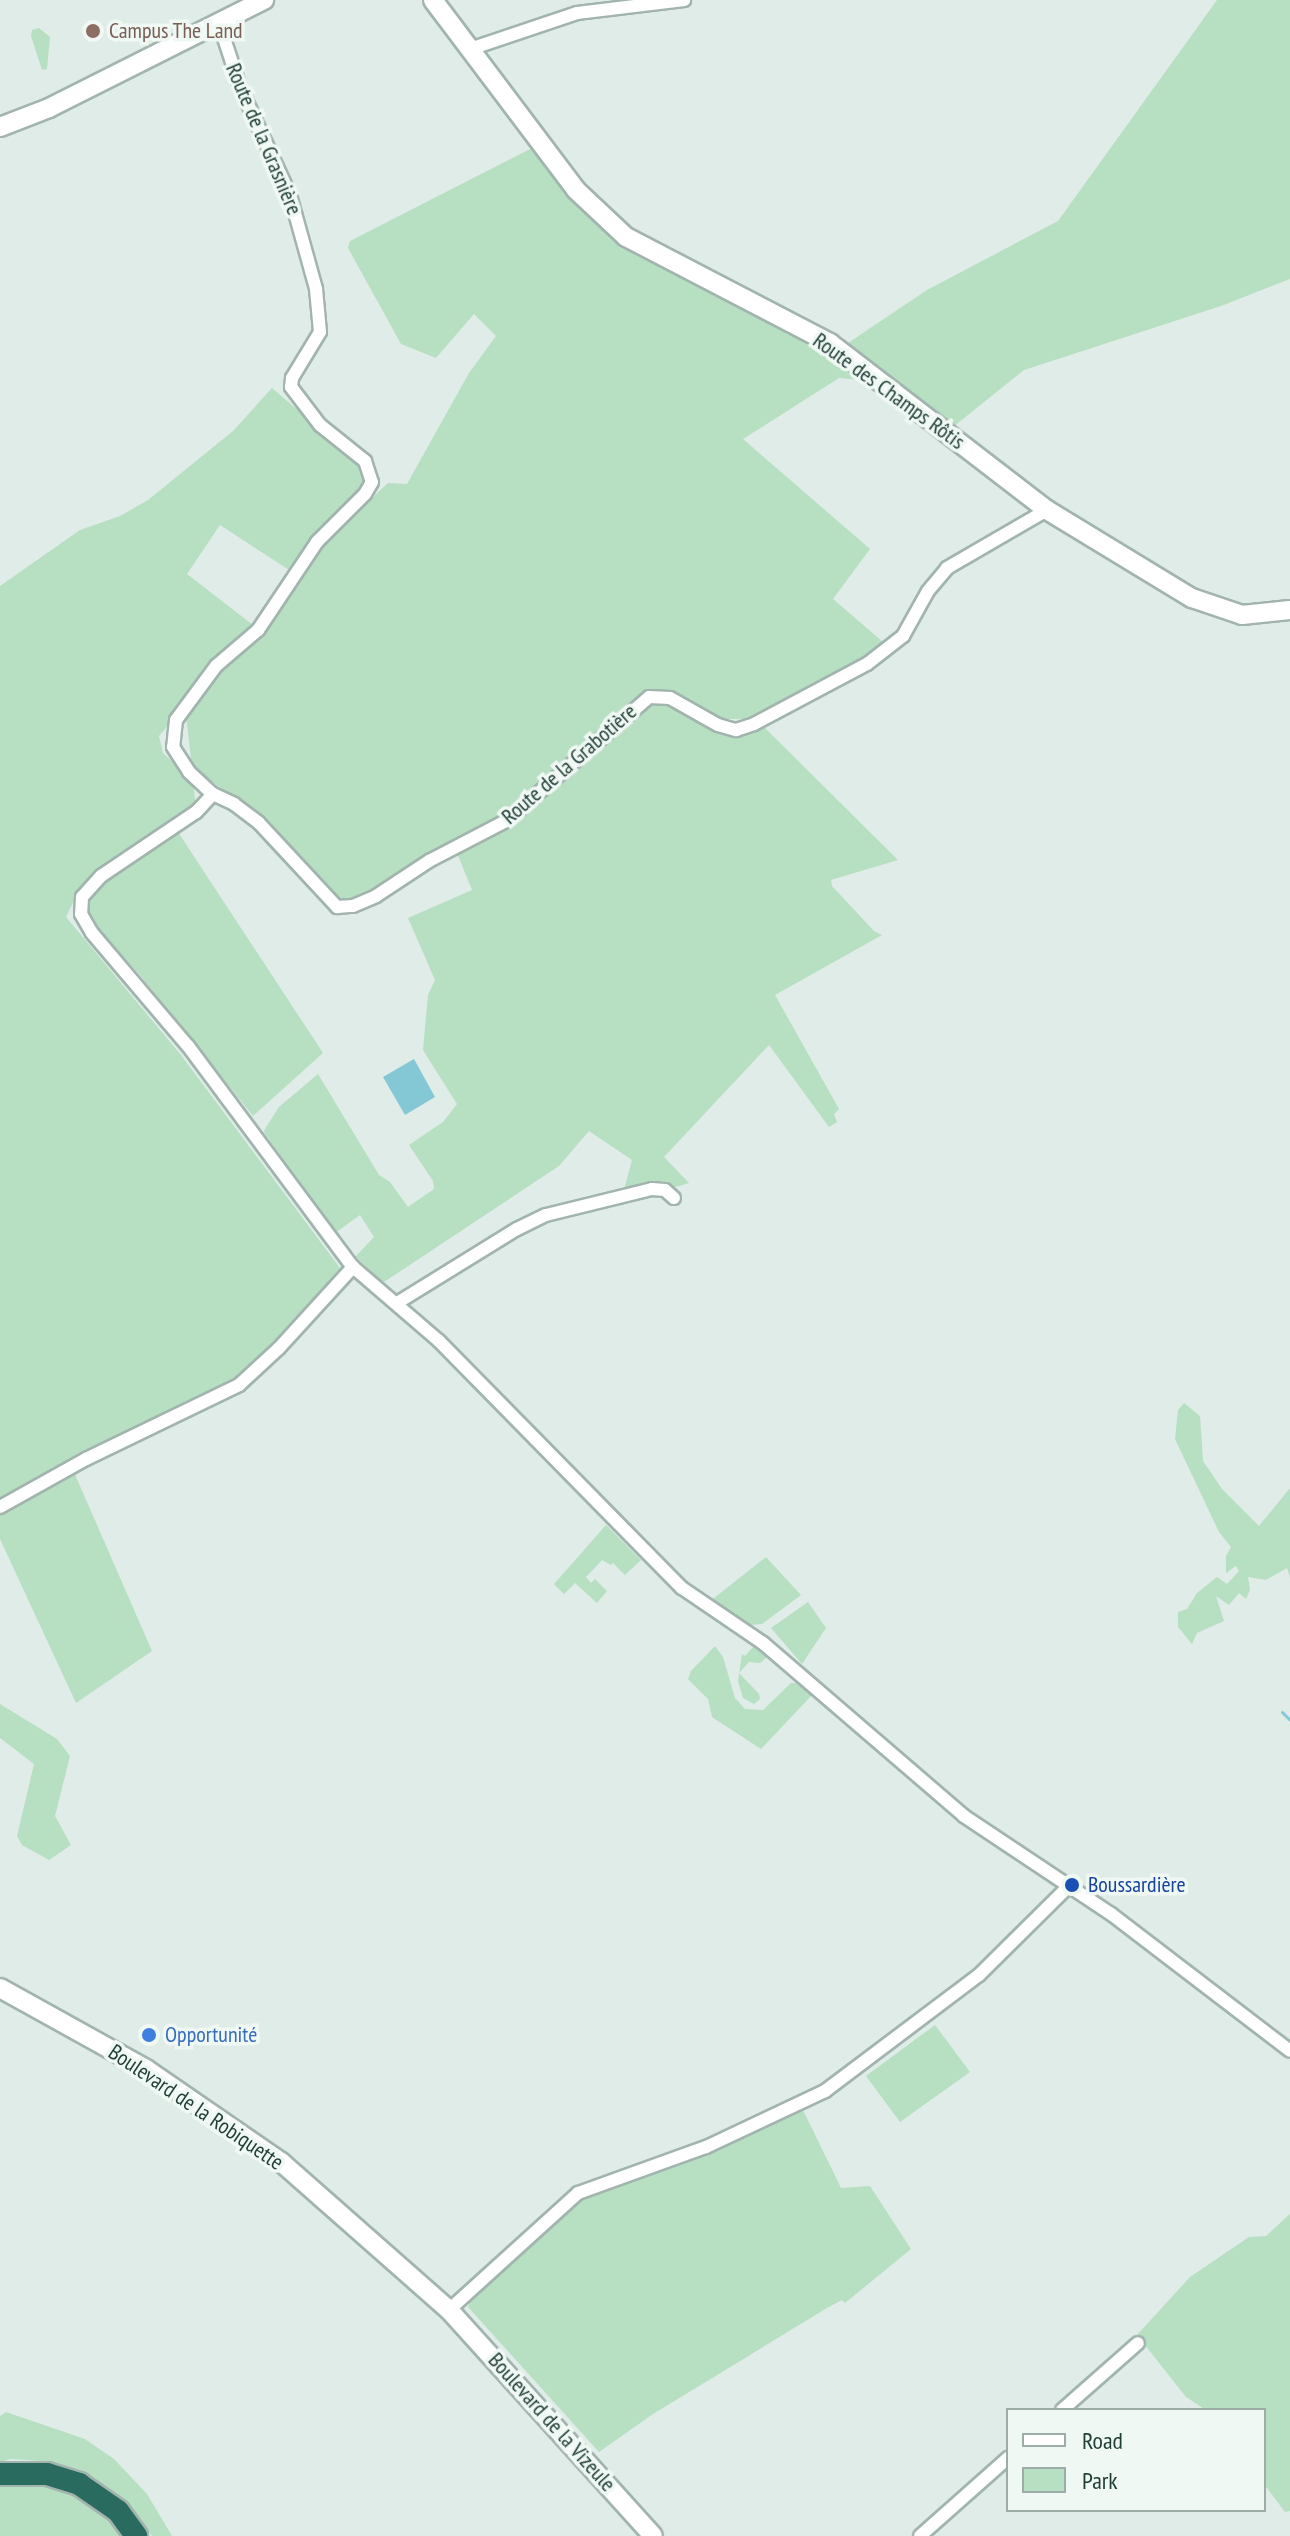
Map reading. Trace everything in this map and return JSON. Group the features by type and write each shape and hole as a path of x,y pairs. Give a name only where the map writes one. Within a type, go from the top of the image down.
{"highway":[{"path":"0,2474 47,2474 79,2484 118,2511 136,2536"}],"street":[{"path":"0,127 49,108 264,0"},
{"name":"Route des Champs Rôtis","path":"433,0 576,190 626,237 830,343 1047,510 1204,603 1242,615 1290,610"},
{"path":"470,49 577,13 684,0"},
{"name":"Route de la Grasnière","path":"213,794 177,756 171,737 176,720 216,666 258,630 317,542 365,494 372,475 365,461 320,425 291,387 292,378 320,332 316,289 290,195 234,74 219,23"},
{"name":"Route de la Grabotière","path":"213,794 234,804 259,823 328,901 341,908 376,896 429,861 506,821 649,697 670,698 727,729 754,724 881,655 903,636 928,591 947,568 1047,510"},
{"path":"213,794 187,818 101,876 82,897 81,914 92,933 188,1046 353,1267 397,1303 682,1588 763,1643 964,1816 1067,1888 1111,1914 1290,2051"},
{"path":"397,1303 517,1229 546,1215 652,1189 665,1190 674,1198"},
{"path":"0,1507 86,1459 239,1385 279,1348 353,1267"},
{"path":"449,2310 554,2211 578,2193 686,2155 825,2091 979,1975 1067,1888"},
{"name":"Boulevard de la Robiquette","path":"0,1988 146,2069 254,2141 449,2310"},
{"name":"Boulevard de la Vizeule","path":"449,2310 653,2536"},
{"path":"1064,2408 1138,2343"},
{"path":"920,2536 1006,2460"}],"green space":[{"path":"1217,0 1290,0 1290,279 1221,306 1024,370 953,427 845,345 927,290 1058,221"},
{"path":"39,28 50,37 47,69 42,70 31,36 32,30"},
{"path":"532,148 572,198 610,234 838,357 872,381 839,378 743,439 870,549 833,599 883,642 873,652 747,719 717,719 679,699 653,691 488,826 372,892 347,903 337,903 262,818 192,767 186,716 221,667 255,641 313,559 343,525 388,483 407,484 469,373 496,336 474,314 436,358 401,344 348,248 350,241"},
{"path":"272,388 362,465 366,483 333,516 289,570 220,525 187,574 253,625 159,736 163,753 193,781 196,809 107,864 79,890 66,917 181,1055 340,1268 276,1340 233,1380 82,1451 0,1499 0,586 80,530 120,516 148,500 233,431"},
{"path":"661,701 722,735 736,736 764,727 898,860 831,880 832,886 874,931 882,935 775,995 839,1109 834,1114 837,1122 829,1127 769,1045 664,1157 689,1183 672,1188 664,1181 624,1190 632,1160 589,1131 559,1166 381,1284 356,1256 374,1237 360,1215 335,1233 264,1132 265,1129 279,1107 318,1074 379,1175 390,1182 408,1207 434,1189 433,1181 409,1145 443,1122 457,1104 423,1050 428,995 435,980 408,918 472,890 457,853 501,832 654,703"},
{"path":"176,829 323,1053 253,1116 139,974 88,917 90,896 113,871"},
{"path":"1184,1403 1200,1416 1203,1461 1222,1489 1259,1526 1290,1488 1290,1577 1287,1568 1266,1580 1248,1577 1250,1590 1246,1599 1239,1593 1229,1605 1216,1596 1224,1621 1197,1633 1192,1644 1178,1627 1178,1612 1187,1609 1197,1593 1217,1577 1227,1584 1239,1571 1236,1566 1226,1573 1226,1556 1231,1547 1219,1532 1175,1439 1178,1410"},
{"path":"73,1470 152,1651 76,1703 0,1539 0,1511"},
{"path":"606,1525 641,1560 625,1575 613,1563 611,1565 602,1560 586,1577 591,1583 595,1579 607,1591 597,1603 575,1583 564,1594 554,1584"},
{"path":"766,1557 801,1595 762,1624 749,1625 733,1617 713,1599"},
{"path":"808,1602 826,1628 802,1664 771,1628"},
{"path":"715,1646 723,1657 735,1698 745,1709 763,1710 791,1683 799,1683 812,1695 761,1749 712,1717 708,1699 688,1679 691,1671"},
{"path":"754,1646 767,1657 760,1663 749,1662 739,1673 742,1654 745,1656"},
{"path":"739,1673 759,1694 760,1699 754,1704 743,1698"},
{"path":"0,1704 57,1739 70,1756 55,1816 71,1845 49,1860 22,1845 17,1836 34,1764 0,1738"},
{"path":"935,2025 970,2072 900,2122 866,2076"},
{"path":"803,2110 841,2188 870,2186 911,2249 845,2303 842,2300 827,2308 653,2414 599,2452 468,2307 472,2298 579,2199 707,2155"},
{"path":"1290,2214 1290,2511 1285,2512 1266,2487 1266,2408 1203,2408 1186,2397 1137,2335 1190,2277 1249,2237 1266,2236"},
{"path":"6,2412 85,2439 114,2459 147,2494 172,2536 152,2536 124,2502 79,2470 41,2461 11,2459 0,2462 0,2416"},
{"path":"29,2482 67,2488 100,2506 129,2536 0,2536 0,2484"}],"water":[{"path":"414,1059 435,1097 405,1115 383,1077"}],"waterway":[{"path":"1282,1712 1290,1720"}],"place":[{"name":"Campus The Land","path":"93,31"},
{"name":"Boussardière","path":"1072,1885"},
{"name":"Opportunité","path":"149,2035"}]}
